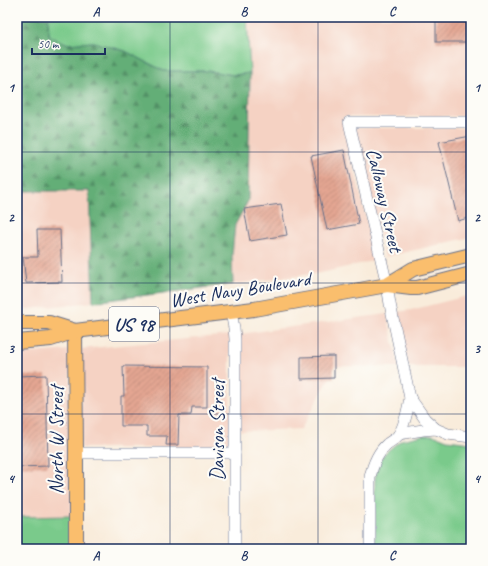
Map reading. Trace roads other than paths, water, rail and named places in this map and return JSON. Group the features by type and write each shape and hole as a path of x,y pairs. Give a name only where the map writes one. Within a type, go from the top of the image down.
{"main road":[{"name":"West Navy Boulevard","path":"387,285 413,269 471,255"},
{"name":"West Navy Boulevard","path":"17,342 50,340 75,331 254,309 387,285 417,288 471,274"},
{"name":"West Navy Boulevard","path":"17,324 49,323 75,331"},
{"name":"North W Street","path":"75,331 76,549"}],"street":[{"name":"Calloway Street","path":"410,398 387,285 349,122 471,122"},
{"name":"Davison Street","path":"231,312 235,339 235,549"},
{"path":"410,398 425,419 436,429 448,434 471,437"},
{"path":"370,549 370,477 372,467 382,449 399,434 408,413 410,398"},
{"path":"399,434 436,429"},
{"path":"76,453 235,453"}]}
